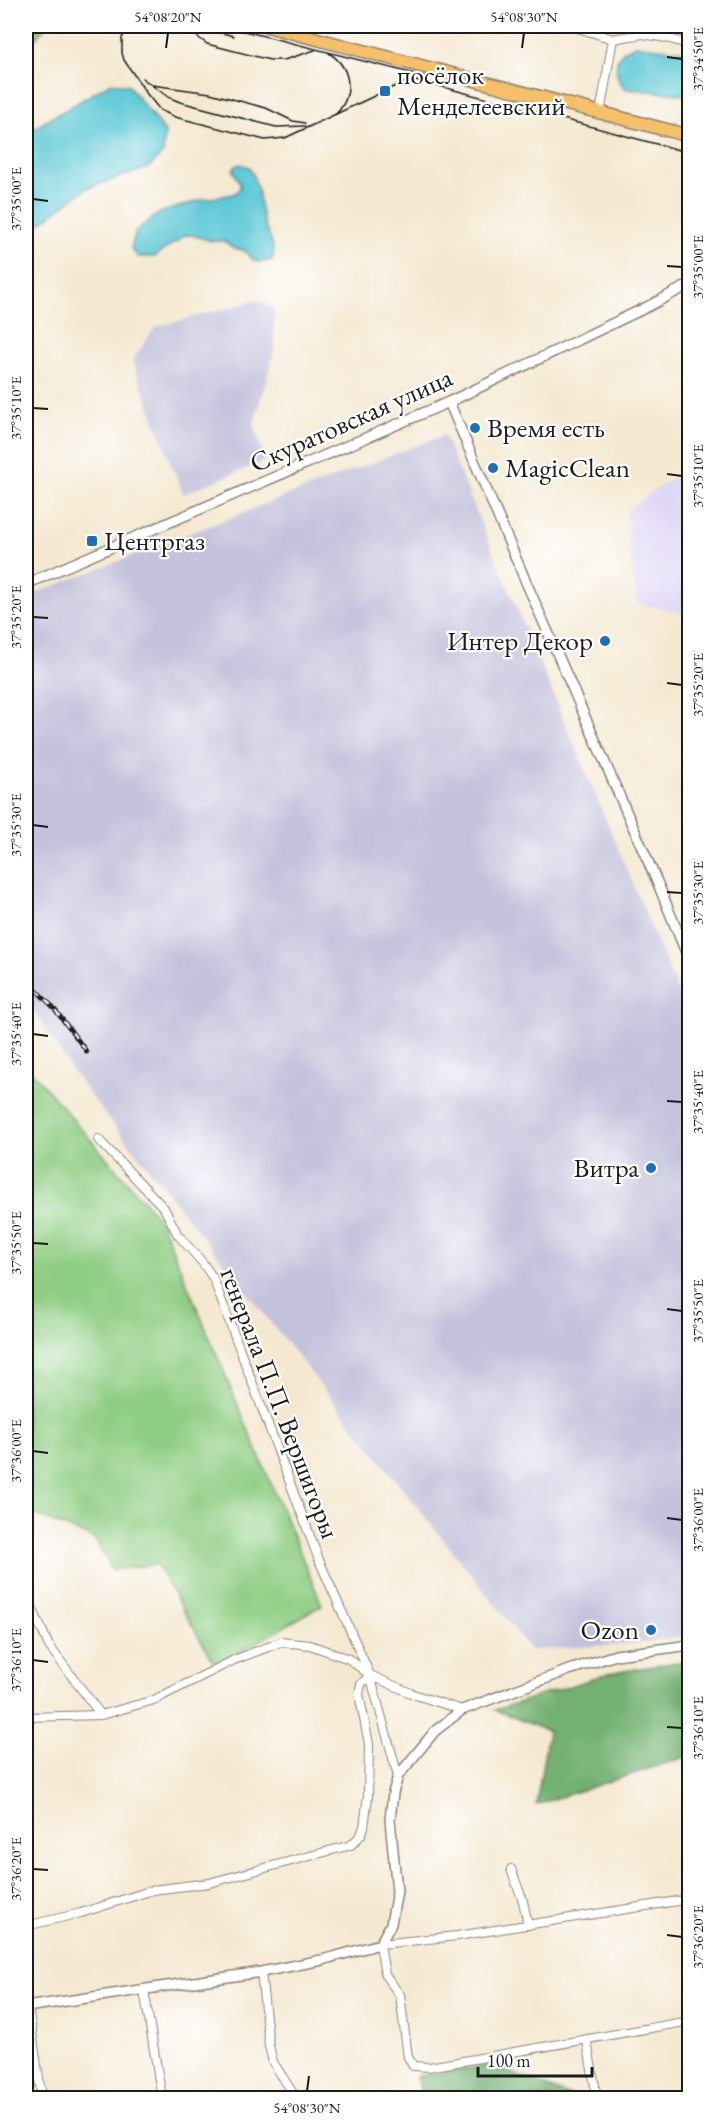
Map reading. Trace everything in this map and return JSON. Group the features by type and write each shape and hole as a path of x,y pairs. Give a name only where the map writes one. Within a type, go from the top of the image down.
{"main road":[{"path":"267,26 690,136"}],"street":[{"path":"572,26 613,39 642,34 690,45"},
{"path":"600,113 613,39"},
{"name":"Скуратовская улица","path":"26,584 449,402 690,284"},
{"path":"449,402 690,962"},
{"name":"генерала П.П. Вершигоры","path":"98,1139 164,1208 178,1235 213,1278 319,1560 370,1675 398,1776"},
{"path":"26,1594 49,1646 101,1715"},
{"path":"26,1717 101,1715 154,1700 234,1660 281,1642 310,1645 349,1659 370,1675 413,1694 462,1710"},
{"path":"690,1645 616,1655 569,1670 462,1710 435,1731 398,1776 393,1793 390,1820 397,1891 391,1924 380,1944 386,1975 400,1995 408,2057 413,2066 429,2067 690,2021"},
{"path":"26,1926 153,1890 209,1883 351,1845 362,1834 369,1796 369,1743 359,1691 361,1684 370,1675"},
{"path":"511,1869 523,1900 528,1925"},
{"path":"42,2098 27,2007 261,1972 322,1960 380,1944 457,1936 690,1899"},
{"path":"261,1972 269,2046 273,2062 296,2098"},
{"path":"144,1990 162,2098"},
{"path":"586,2041 597,2098"}],"shaded area":[{"path":"257,300 274,308 275,348 254,423 265,461 183,494 132,361 156,327"},
{"path":"444,435 689,1017 689,1636 629,1644 531,1650 79,1081 26,999 26,597"},
{"path":"689,466 689,614 636,603 626,511"}],"green space":[{"path":"26,26 46,26 37,38 26,43"},
{"path":"26,1065 160,1220 322,1605 216,1666 156,1564 112,1570 95,1539 26,1511"},
{"path":"689,1660 689,1756 536,1805 548,1731 495,1710 607,1674"},
{"path":"491,2065 576,2098 422,2098 417,2076"}],"water":[{"path":"635,45 689,52 689,95 627,89 623,86 618,77 617,62 622,53"},
{"path":"111,83 128,85 165,132 163,153 148,168 87,188 41,223 26,227 26,131"},
{"path":"240,164 249,167 255,180 264,223 273,246 272,260 255,261 243,250 233,248 224,241 212,241 192,235 186,235 154,257 138,257 131,248 136,231 160,213 201,200 234,194 240,188 240,183 233,171 235,166"}],"tram line":[{"path":"129,26 122,38 124,60 160,110 175,117 265,140 285,138 402,83 414,81 690,153"},
{"path":"183,26 207,44 270,60 284,60 315,50"},
{"path":"203,26 234,36"},
{"path":"224,26 427,77"},
{"path":"329,53 342,66 348,82 346,99 336,114"},
{"path":"142,78 168,97 180,102 276,127 305,126"},
{"path":"152,85 210,93 266,108 293,121 305,123"}],"railway":[{"path":"26,980 53,1007 87,1052"}],"place":[{"name":"посёлок Менделеевский","path":"385,91"},
{"name":"Время есть","path":"475,428"},
{"name":"MagicClean","path":"493,468"},
{"name":"Центргаз","path":"92,541"},
{"name":"Интер Декор","path":"605,641"},
{"name":"Витра","path":"651,1168"},
{"name":"Ozon","path":"651,1630"}]}
